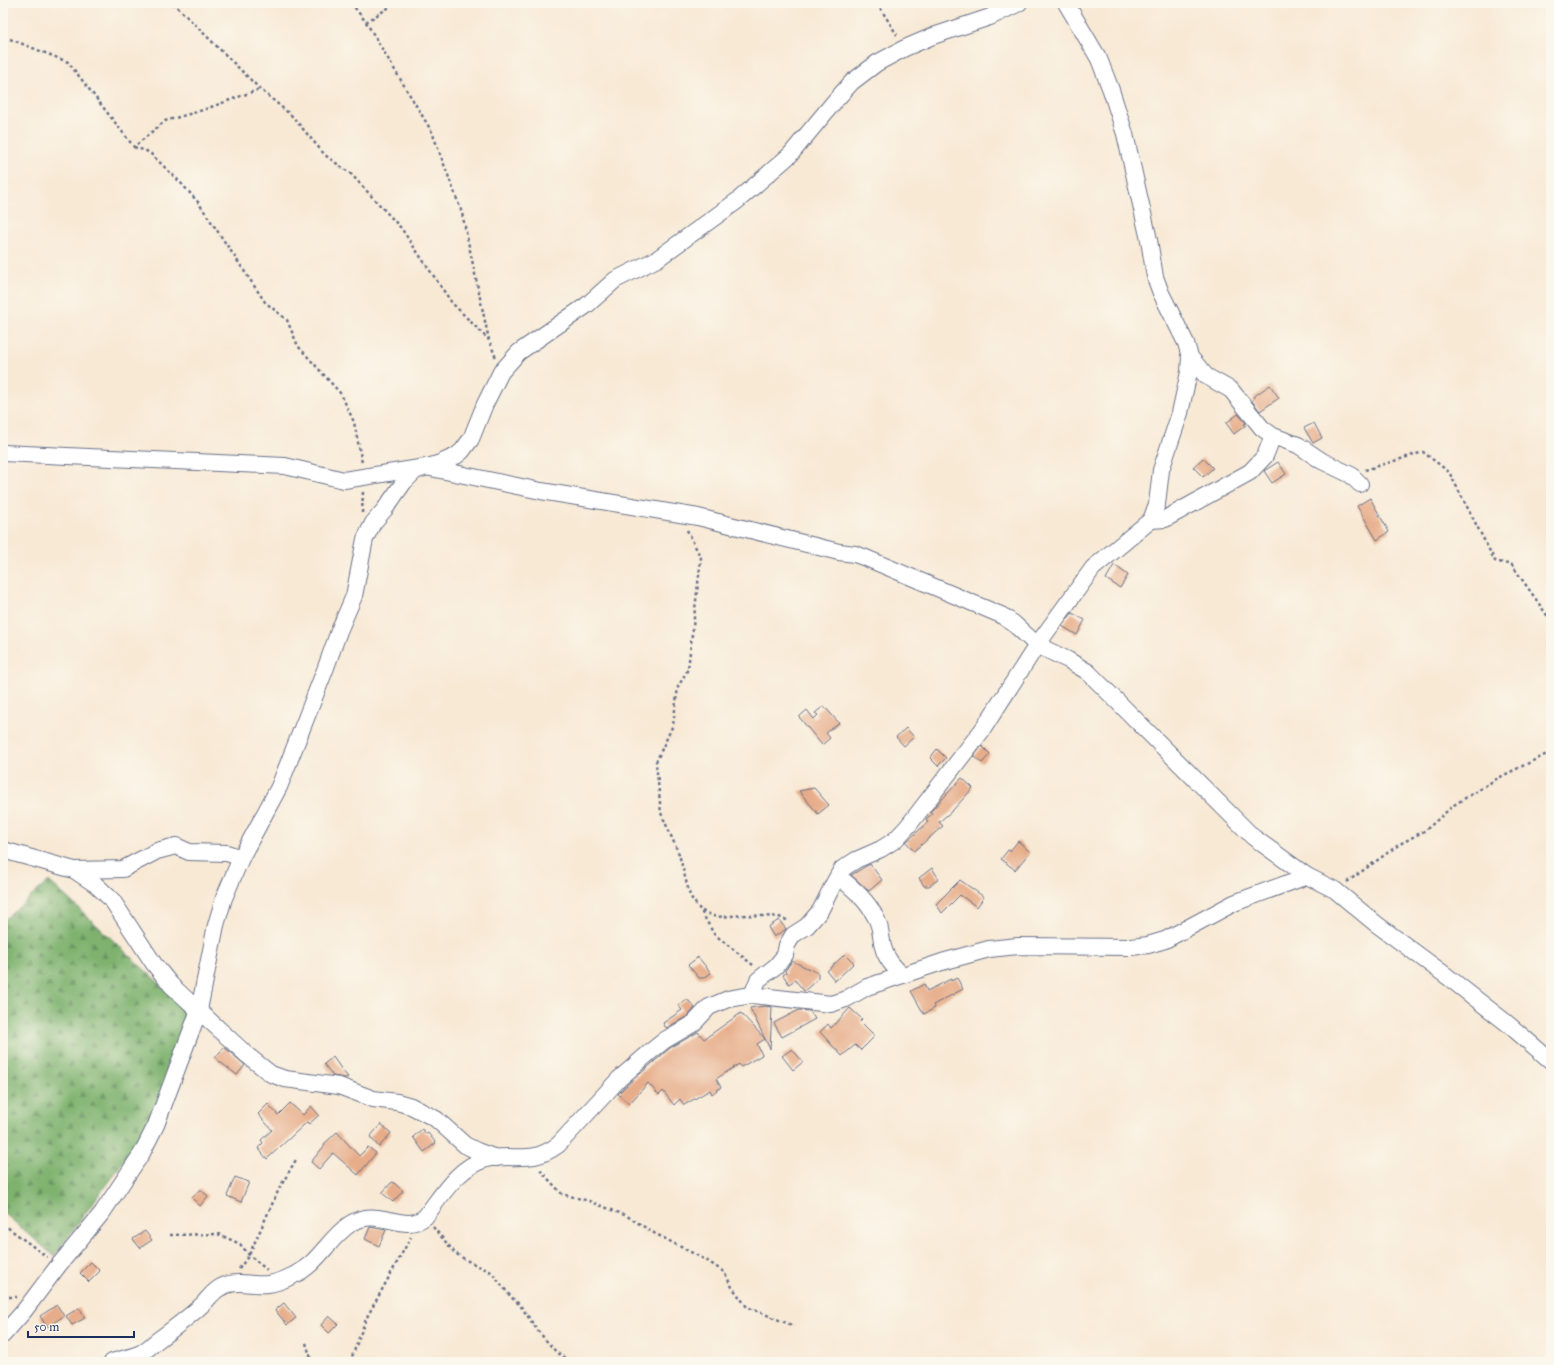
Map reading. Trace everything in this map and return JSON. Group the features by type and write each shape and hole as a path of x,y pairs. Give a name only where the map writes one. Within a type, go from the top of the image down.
{"street":[{"path":"3,1336 102,1213 142,1153 163,1110 199,1010 216,925 224,898 241,858 279,787 323,678 339,631 354,596 365,539 373,523 404,482 415,471 440,463 456,456 462,451 471,439 485,404 501,372 519,352 587,305 615,280 657,259 737,201 790,155 852,82 877,63 905,48 933,36 990,18 1019,3"},
{"path":"752,995 758,980 776,966 785,955 787,945 793,935 807,926 820,911 842,869 856,860 882,849 895,840 908,826 983,729 1037,645 1093,568 1151,520 1158,504 1161,470 1180,413 1190,357 1186,343 1161,293 1155,277 1149,240 1126,141 1111,90 1099,59 1066,3"},
{"path":"1190,357 1206,376 1231,390 1262,428 1273,436 1298,445 1322,461 1356,479"},
{"path":"1151,520 1165,518 1250,472 1265,456 1273,436"},
{"path":"3,453 285,466 344,480 426,467 541,491 698,517 839,552 855,554 866,558 1001,615 1013,623 1037,645 1068,660 1088,672 1253,838 1308,876 1335,890 1375,923 1508,1024 1551,1061"},
{"path":"3,850 74,870 123,869 157,851 176,846 189,852 226,853 241,858"},
{"path":"74,870 95,884 112,900 154,964 171,985 247,1055 271,1074 285,1078 339,1086 373,1099 397,1102 411,1106 436,1119 465,1144 477,1151 496,1158"},
{"path":"838,876 859,893 869,905 878,921 883,948 889,961 902,975"},
{"path":"112,1362 142,1352 191,1314 218,1289 228,1284 241,1282 268,1284 280,1281 306,1268 349,1224 370,1216 401,1222 419,1220 450,1184 467,1168 486,1159 541,1154 558,1145 619,1079 665,1040 694,1024 709,1007 728,998 752,995 831,1004 846,999 867,986 942,962 989,949 1018,946 1131,947 1148,945 1171,937 1234,903 1308,876"}],"path":[{"path":"173,3 260,89 292,116 325,155 351,174 401,228 452,303 489,340"},
{"path":"351,3 366,22 432,132 462,213 489,340 501,372"},
{"path":"366,22 396,3"},
{"path":"877,3 905,48"},
{"path":"10,39 68,62 134,147 149,152 180,182 198,202 265,302 287,320 298,346 341,394 354,422 362,456 364,477 361,520 365,539"},
{"path":"134,147 165,121 203,110 260,89"},
{"path":"1356,479 1423,452 1449,472 1495,562 1512,565 1551,621"},
{"path":"668,512 688,532 701,558 688,669 678,687 673,725 656,762 661,813 679,854 690,896 701,911 714,934 765,975"},
{"path":"1335,890 1400,844 1426,830 1454,805 1498,778 1551,752"},
{"path":"701,911 716,917 746,915 778,918 807,926"},
{"path":"527,1156 562,1194 588,1201 627,1216 654,1233 706,1260 724,1272 732,1287 747,1307 794,1326"},
{"path":"249,1255 279,1189 297,1158"},
{"path":"350,1362 366,1319 407,1247 419,1220 455,1253 491,1272 511,1297 520,1305 556,1353 565,1358 567,1362"},
{"path":"3,1224 58,1266"},
{"path":"170,1235 218,1234 240,1244 249,1255 280,1281"},
{"path":"306,1343 312,1362"}],"green space":[{"path":"49,881 187,1009 157,1115 54,1256 3,1212 3,921"}],"building":[{"path":"1270,385 1279,398 1260,411 1252,401 1254,398 1253,397"},
{"path":"1238,414 1246,425 1234,434 1226,423"},
{"path":"1314,423 1322,438 1313,443 1304,428"},
{"path":"1203,458 1213,468 1203,477 1193,467"},
{"path":"1278,462 1286,474 1272,483 1264,471"},
{"path":"1370,498 1389,532 1377,540 1357,506"},
{"path":"1114,565 1128,575 1120,588 1106,579"},
{"path":"1072,613 1085,620 1077,635 1062,626"},
{"path":"824,706 839,723 826,733 830,738 822,745 799,717 807,710 814,719 818,715 815,713"},
{"path":"906,728 914,737 904,746 896,737"},
{"path":"982,746 990,754 982,763 974,756"},
{"path":"937,749 946,758 938,766 930,758"},
{"path":"962,778 973,788 953,810 939,822 943,826 914,851 906,842 928,822 926,819 932,814 930,812"},
{"path":"814,788 829,805 818,814 799,791"},
{"path":"1018,841 1030,852 1015,870 1001,859"},
{"path":"870,864 882,880 869,891 851,875"},
{"path":"932,868 939,879 929,886 924,886 919,878"},
{"path":"960,880 984,897 977,907 960,895 942,913 936,904"},
{"path":"779,920 786,929 774,937 768,927"},
{"path":"845,954 854,963 835,981 827,971"},
{"path":"698,957 711,973 704,978 699,978 688,965"},
{"path":"792,961 818,973 818,979 804,991 795,980 789,984 783,975 786,973 785,971"},
{"path":"957,978 963,989 933,1005 935,1008 924,1014 911,991 924,984 927,991 951,979 951,981"},
{"path":"687,999 695,1008 688,1016 666,1028 663,1023 682,1010 678,1005"},
{"path":"765,1006 772,1007 770,1049 750,1008"},
{"path":"850,1008 862,1019 860,1021 875,1036 861,1050 855,1045 842,1056 820,1032 828,1024 831,1028"},
{"path":"799,1010 810,1011 815,1019 782,1037 774,1023"},
{"path":"741,1013 765,1039 757,1044 762,1055 741,1067 739,1064 716,1079 721,1087 712,1094 710,1090 684,1105 680,1099 674,1105 663,1091 659,1095 648,1083 629,1104 618,1094 670,1048 698,1032 704,1039"},
{"path":"224,1047 245,1065 237,1075 215,1058"},
{"path":"792,1049 803,1062 793,1070 782,1056"},
{"path":"333,1057 348,1077 333,1076 324,1064"},
{"path":"290,1103 303,1115 311,1106 319,1115 309,1124 307,1122 267,1159 258,1148 263,1143 261,1140 272,1130 258,1114 268,1104 278,1115"},
{"path":"381,1124 391,1133 379,1147 370,1137"},
{"path":"422,1129 426,1134 428,1133 436,1143 424,1152 413,1137"},
{"path":"337,1132 359,1156 368,1147 376,1153 358,1175 333,1153 319,1169 311,1162 325,1145 324,1144"},
{"path":"235,1177 249,1182 241,1202 227,1196"},
{"path":"393,1182 403,1191 393,1202 382,1193"},
{"path":"200,1189 208,1196 200,1206 192,1198"},
{"path":"370,1227 386,1230 379,1246 365,1239"},
{"path":"145,1231 152,1240 140,1248 133,1239"},
{"path":"91,1262 100,1271 89,1282 80,1273"},
{"path":"284,1303 296,1318 287,1325 275,1310"},
{"path":"57,1305 64,1316 47,1327 40,1316"},
{"path":"79,1308 85,1318 72,1325 66,1316"},
{"path":"329,1316 338,1324 329,1333 321,1325"}]}
